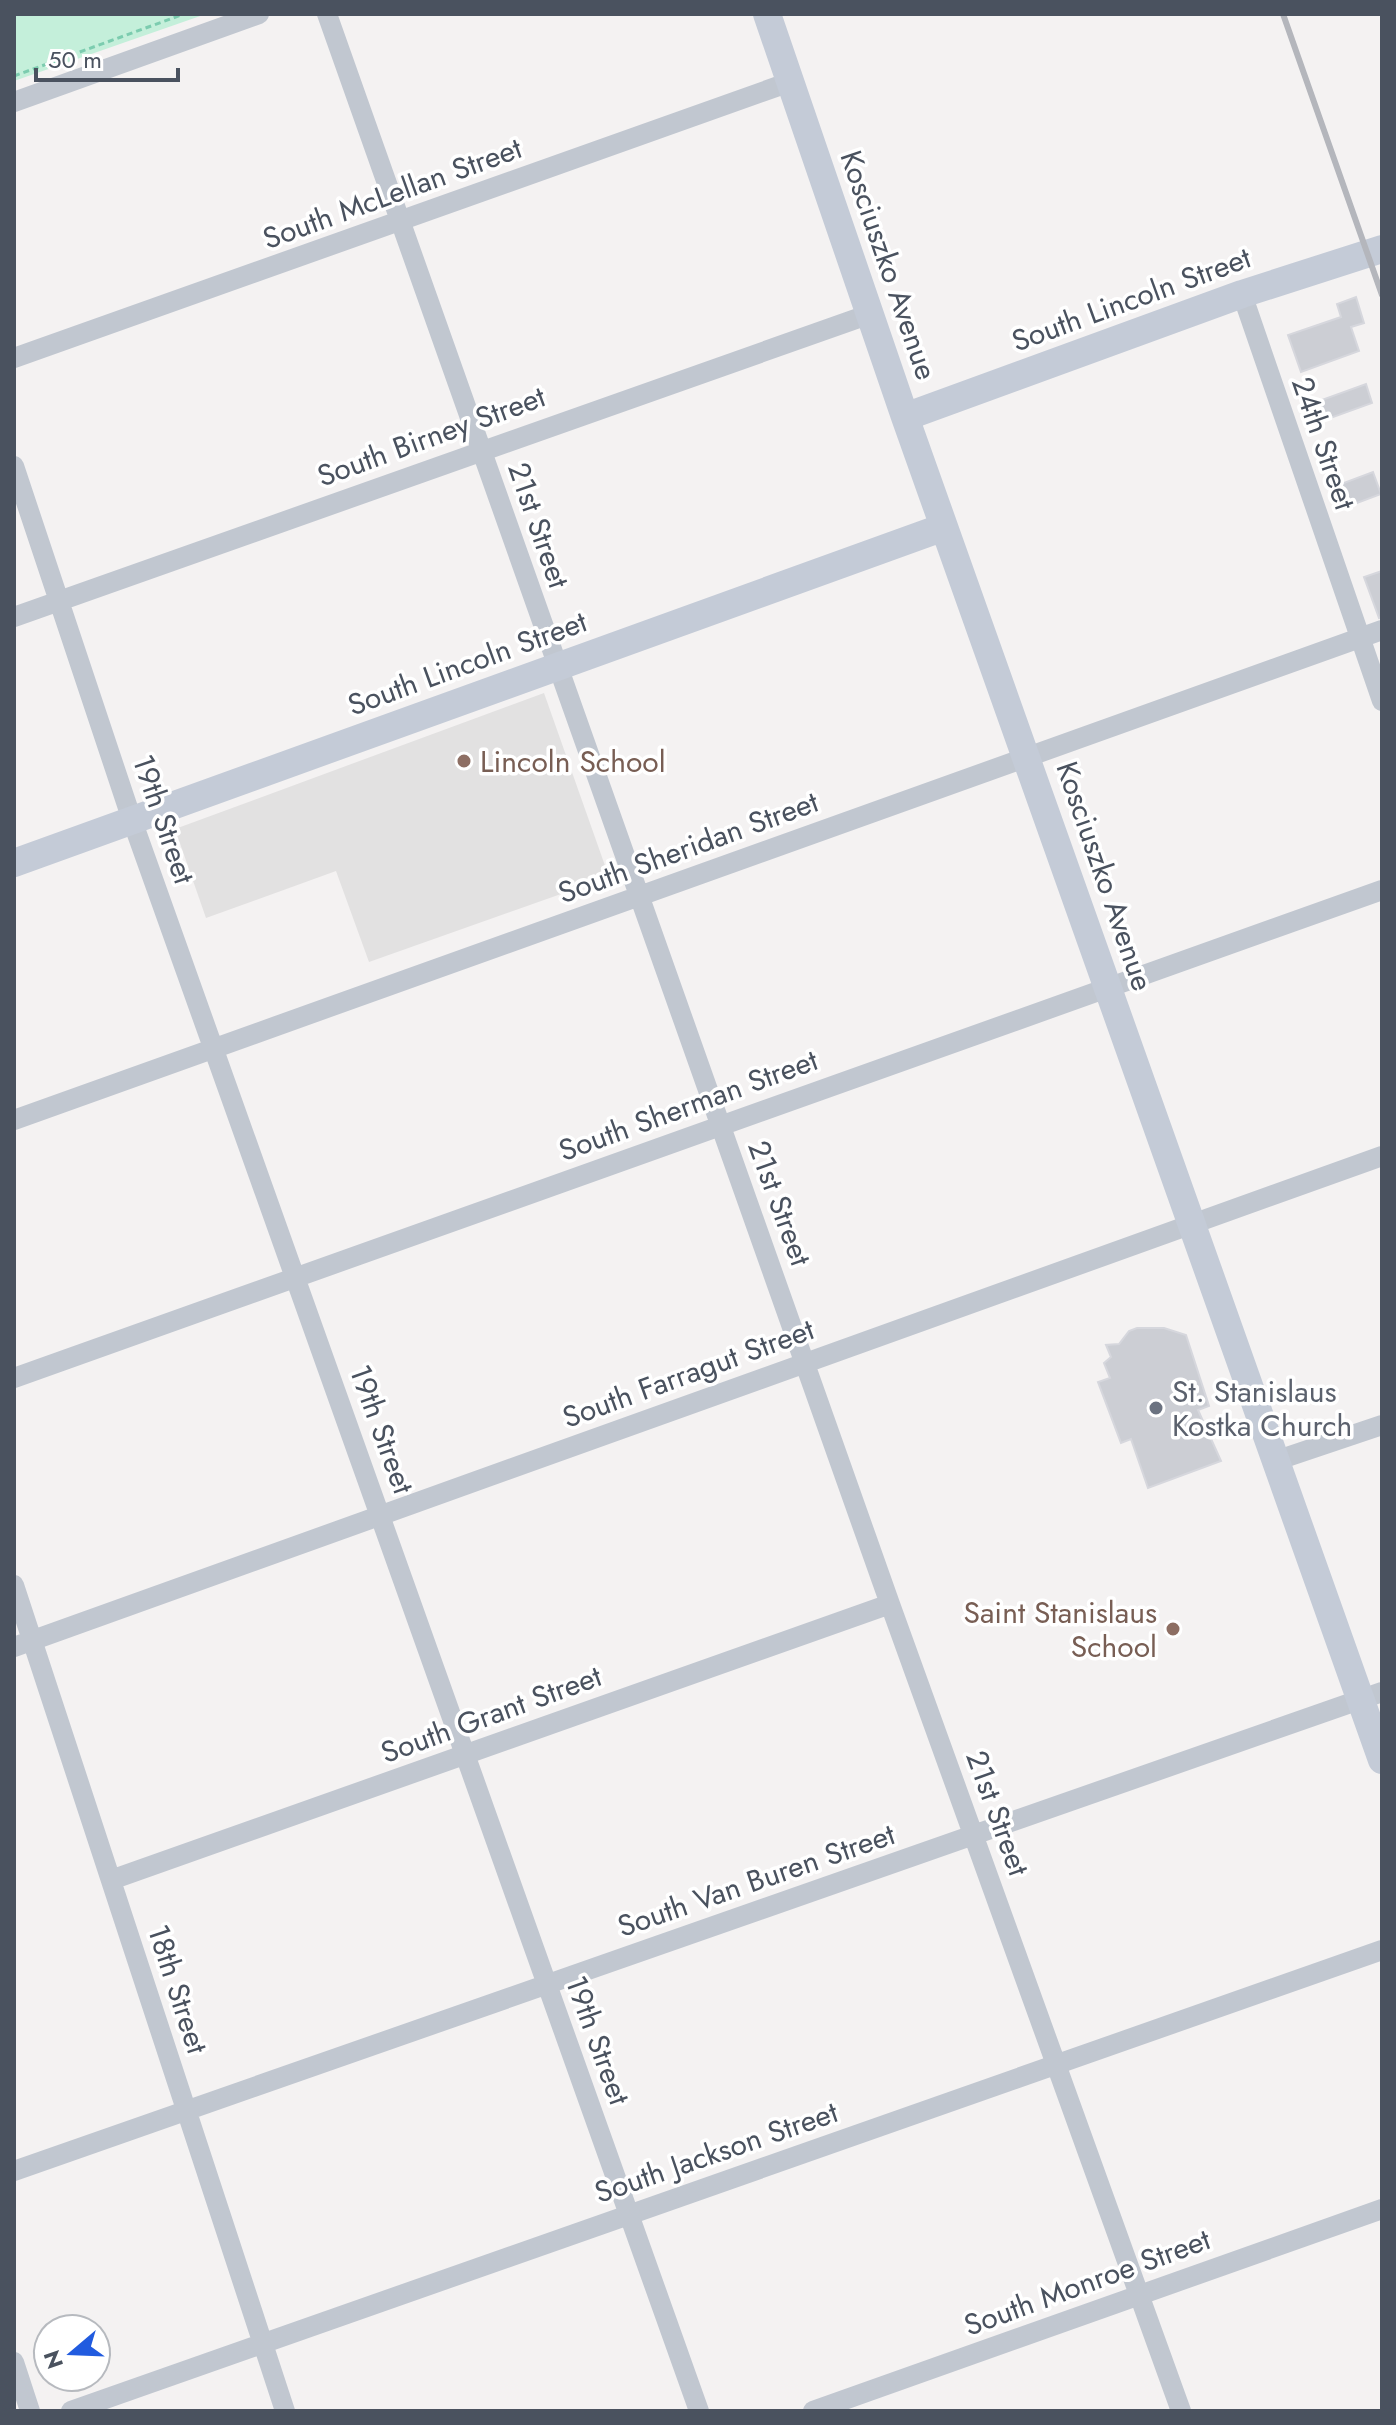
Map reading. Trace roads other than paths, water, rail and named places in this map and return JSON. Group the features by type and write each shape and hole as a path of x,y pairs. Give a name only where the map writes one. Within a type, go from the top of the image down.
{"main road":[{"name":"Kosciuszko Avenue","path":"767,14 905,417 1107,987 1278,1460 1372,1696 1382,1760"},
{"name":"South Lincoln Street","path":"905,417 1242,294 1382,249"},
{"name":"South Lincoln Street","path":"14,863 944,527"}],"street":[{"path":"14,102 259,14"},
{"name":"21st Street","path":"327,14 403,221 557,667 890,1604 1181,2411"},
{"name":"South McLellan Street","path":"14,358 790,82"},
{"name":"24th Street","path":"1242,294 1382,701"},
{"name":"South Birney Street","path":"14,617 870,314"},
{"name":"19th Street","path":"14,466 132,820 699,2411"},
{"name":"South Sheridan Street","path":"14,1120 1382,630"},
{"name":"South Sherman Street","path":"14,1378 1382,890"},
{"name":"South Farragut Street","path":"23,1644 1382,1156"},
{"path":"1278,1460 1382,1425"},
{"name":"18th Street","path":"14,1585 23,1644 111,1880 285,2411"},
{"name":"South Grant Street","path":"111,1880 890,1604"},
{"name":"South Van Buren Street","path":"14,2171 1372,1696"},
{"name":"South Jackson Street","path":"71,2411 1382,1950"},
{"name":"South Monroe Street","path":"813,2411 1382,2209"},
{"path":"14,2362 30,2411"}],"railway":[{"path":"1283,14 1382,295"}],"place":[{"name":"Lincoln School","path":"464,761"},
{"name":"St. Stanislaus Kostka Church","path":"1156,1408"},
{"name":"Saint Stanislaus School","path":"1173,1629"}]}
